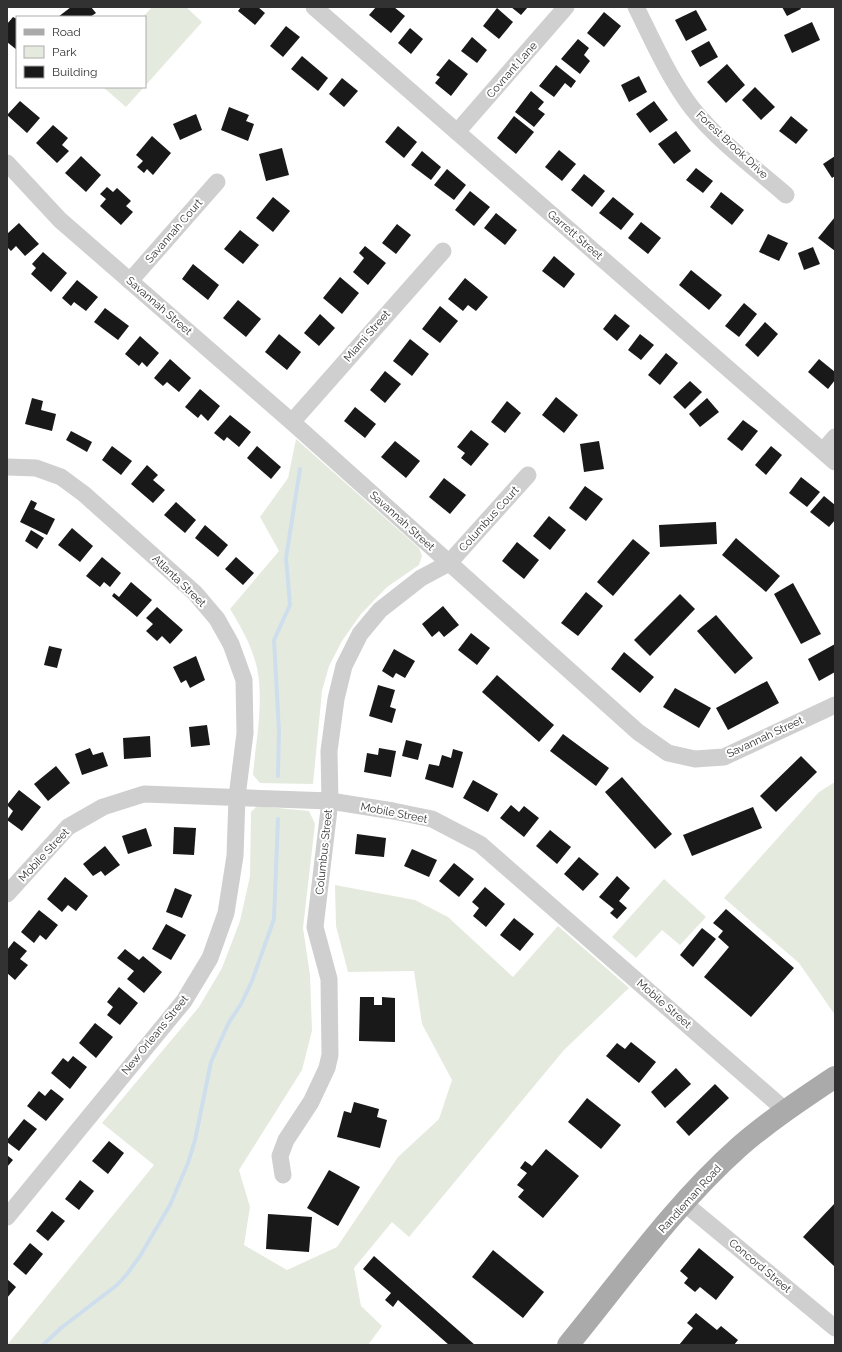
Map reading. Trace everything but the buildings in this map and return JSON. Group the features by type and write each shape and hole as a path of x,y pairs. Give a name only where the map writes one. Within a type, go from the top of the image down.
{"main road":[{"name":"Randleman Road","path":"568,1345 684,1203 738,1148 769,1122 835,1077"}],"street":[{"name":"Garrett Street","path":"314,7 829,457"},
{"name":"Covnant Lane","path":"457,132 566,7"},
{"name":"Forest Brook Drive","path":"636,7 679,90 692,108 719,136 786,195"},
{"name":"Savannah Street","path":"7,163 60,220 292,422 638,732 668,753 695,759 724,757 835,705"},
{"name":"Savannah Court","path":"130,281 217,182"},
{"name":"Miami Street","path":"292,422 443,251"},
{"path":"829,457 835,437"},
{"name":"Atlanta Street","path":"7,467 36,468 60,477 78,490 195,593 217,619 231,644 244,680 245,733 237,796"},
{"name":"Columbus Court","path":"449,563 528,475"},
{"name":"Columbus Street","path":"283,1175 280,1156 286,1140 311,1102 327,1068 330,1055 329,979 315,927 330,802 329,751 336,699 344,666 360,634 380,610 421,578 449,563"},
{"name":"Mobile Street","path":"7,894 68,827 103,807 144,794 237,796 330,802 392,811 432,819 480,844 786,1111"},
{"name":"New Orleans Street","path":"7,1217 184,1001 210,958 226,913 235,856 237,796"},
{"name":"Concord Street","path":"684,1203 835,1328"}],"green space":[{"path":"152,7 186,7 202,22 146,85 146,16 144,16"},
{"path":"104,88 143,88 126,107"},
{"path":"296,439 419,548 422,556 419,565 387,587 361,614 342,641 329,666 322,691 313,784 260,783 253,775 260,708 257,668 249,644 230,609 279,551 260,517 288,478"},
{"path":"835,782 835,1015 799,963 724,898 819,792"},
{"path":"257,806 309,811 315,824 303,928 310,975 312,1031 302,1070 239,1170 250,1207 244,1245 287,1270 337,1247 398,1157 439,1119 452,1080 422,1024 414,971 348,972 336,926 335,885 415,900 448,917 513,977 558,926 629,988 564,1050 409,1237 392,1222 354,1268 361,1306 382,1326 368,1345 7,1345 154,1165 102,1123 199,1007 222,968 240,921 250,876 251,812"},
{"path":"664,879 706,917 680,945 662,930 636,958 612,937"}],"waterway":[{"path":"278,776 279,731 274,640 290,605 286,558 300,469"},
{"path":"43,1345 61,1328 117,1285 127,1274 140,1256 170,1205 188,1163 195,1140 211,1062 228,1024 241,1004 252,981 274,919 278,819"}]}
